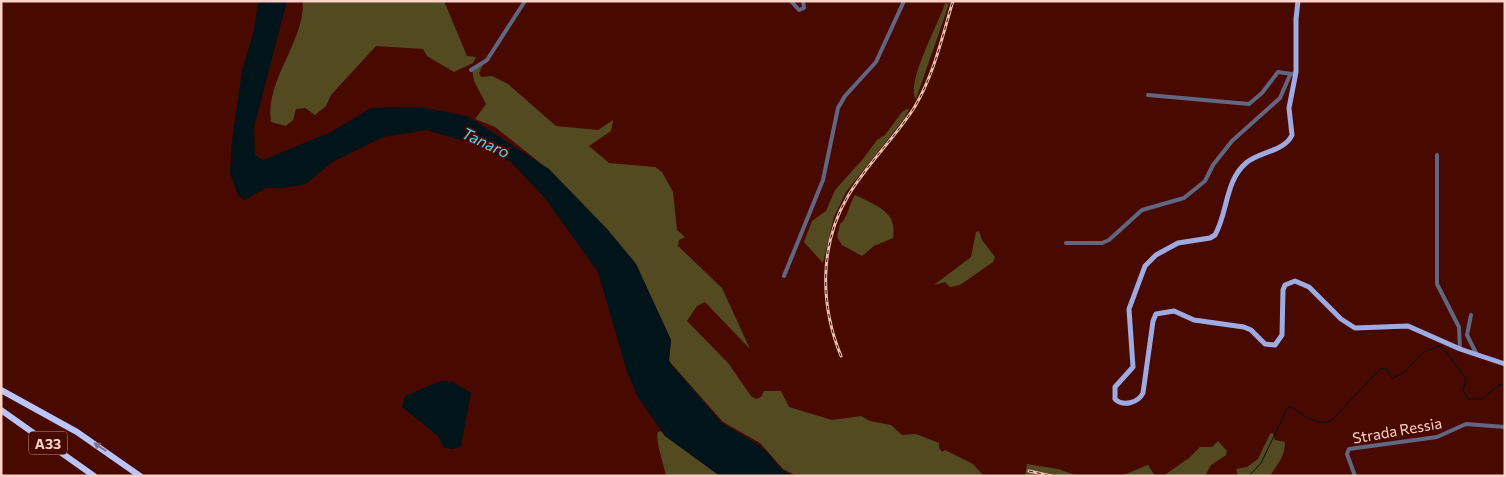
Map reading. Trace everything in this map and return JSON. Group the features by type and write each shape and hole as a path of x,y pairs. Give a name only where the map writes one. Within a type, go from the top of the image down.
{"highway":[{"path":"1,390 77,432 140,476"},
{"name":"A33","path":"1,410 94,476"},
{"name":"A33","path":"1,415 88,476"}],"main road":[{"path":"1298,1 1294,73 1289,101 1292,135 1290,141 1255,156 1244,164 1232,184 1215,235 1210,238 1178,243 1156,255 1145,266 1129,309 1133,367 1115,387 1115,399 1121,403 1128,403 1139,399 1143,393 1153,321 1156,314 1174,311 1194,320 1244,327 1251,330 1265,344 1275,344 1282,335 1283,290 1285,285 1295,280 1309,287 1348,325 1363,329 1408,326 1477,355 1505,364"}],"street":[{"path":"471,70 487,60 525,1"},
{"path":"790,1 799,10 804,8 803,1"},
{"path":"784,276 823,180 838,108 845,96 876,62 904,1"},
{"path":"1066,243 1102,243 1110,240 1142,210 1184,198 1205,181 1213,165 1232,141 1280,98 1294,73 1278,72 1262,92 1249,104 1148,95"},
{"path":"1437,155 1437,284 1459,327 1460,348"},
{"path":"1471,314 1467,334 1477,355"},
{"name":"Strada Ressia","path":"1355,476 1347,454 1349,449 1437,437 1466,424 1505,427"}],"shaded area":[{"path":"303,1 444,1 467,56 476,57 473,63 454,72 427,56 423,49 376,46 331,95 326,106 315,115 305,108 296,109 293,120 286,126 271,122 271,106 274,91 298,32 302,17"},
{"path":"945,3 949,4 916,99 914,91 915,80 924,52"},
{"path":"483,65 479,73 481,77 492,76 508,84 556,126 598,130 613,120 611,131 589,146 609,163 655,167 662,172 673,192 677,230 685,237 679,240 678,246 722,288 750,349 705,302 697,306 687,321 728,363 751,396 756,399 761,397 764,391 781,391 789,407 832,420 861,416 870,421 891,425 902,435 916,434 939,443 939,448 942,452 945,450 973,464 984,476 797,476 783,469 760,443 723,422 669,361 671,340 636,264 607,229 549,170 495,127 475,119 486,104 474,81 472,70"},
{"path":"909,109 904,119 846,192 834,217 823,263 804,242 812,221 826,211 835,190 863,159 877,140 885,135 902,112"},
{"path":"855,195 883,210 892,221 894,229 893,238 874,246 862,256 842,245 837,237 840,224 845,218"},
{"path":"979,231 982,240 995,257 993,262 960,285 950,287 945,282 934,285 971,257 976,232"},
{"path":"661,431 665,436 720,476 666,476 657,436 658,432"},
{"path":"1273,433 1275,440 1285,442 1285,447 1280,460 1270,476 1238,476 1236,469 1247,467 1258,459 1270,434"},
{"path":"1218,441 1227,451 1226,455 1211,465 1205,476 1163,476 1189,458 1200,447 1212,447"},
{"path":"1027,464 1058,469 1078,476 1061,476 1034,471 1033,474 1042,476 1025,476"},
{"path":"1148,465 1155,476 1121,476 1145,466"}],"water":[{"name":"Tanaro","path":"258,1 287,1 254,127 255,155 263,160 331,132 371,108 420,107 467,116 549,169 607,229 636,264 671,340 669,360 671,364 722,423 757,444 767,452 782,470 794,476 720,476 665,436 638,397 627,372 598,272 544,197 511,162 467,142 427,130 383,137 332,162 306,184 282,188 266,188 244,200 238,195 230,173 232,141 242,71 254,30"},
{"path":"441,381 453,382 471,393 461,446 453,449 444,448 438,436 402,407 405,396"}],"waterway":[{"path":"1249,476 1261,463 1288,407 1292,407 1315,421 1331,421 1380,369 1386,368 1392,378 1402,374 1424,352 1440,346 1466,378 1463,390 1468,399 1482,399 1499,385 1505,385"}],"railway":[{"path":"841,356 834,336 826,296 826,275 832,235 839,215 855,184 906,119 921,95 937,56 953,1"},
{"path":"1029,471 1052,476"}]}
